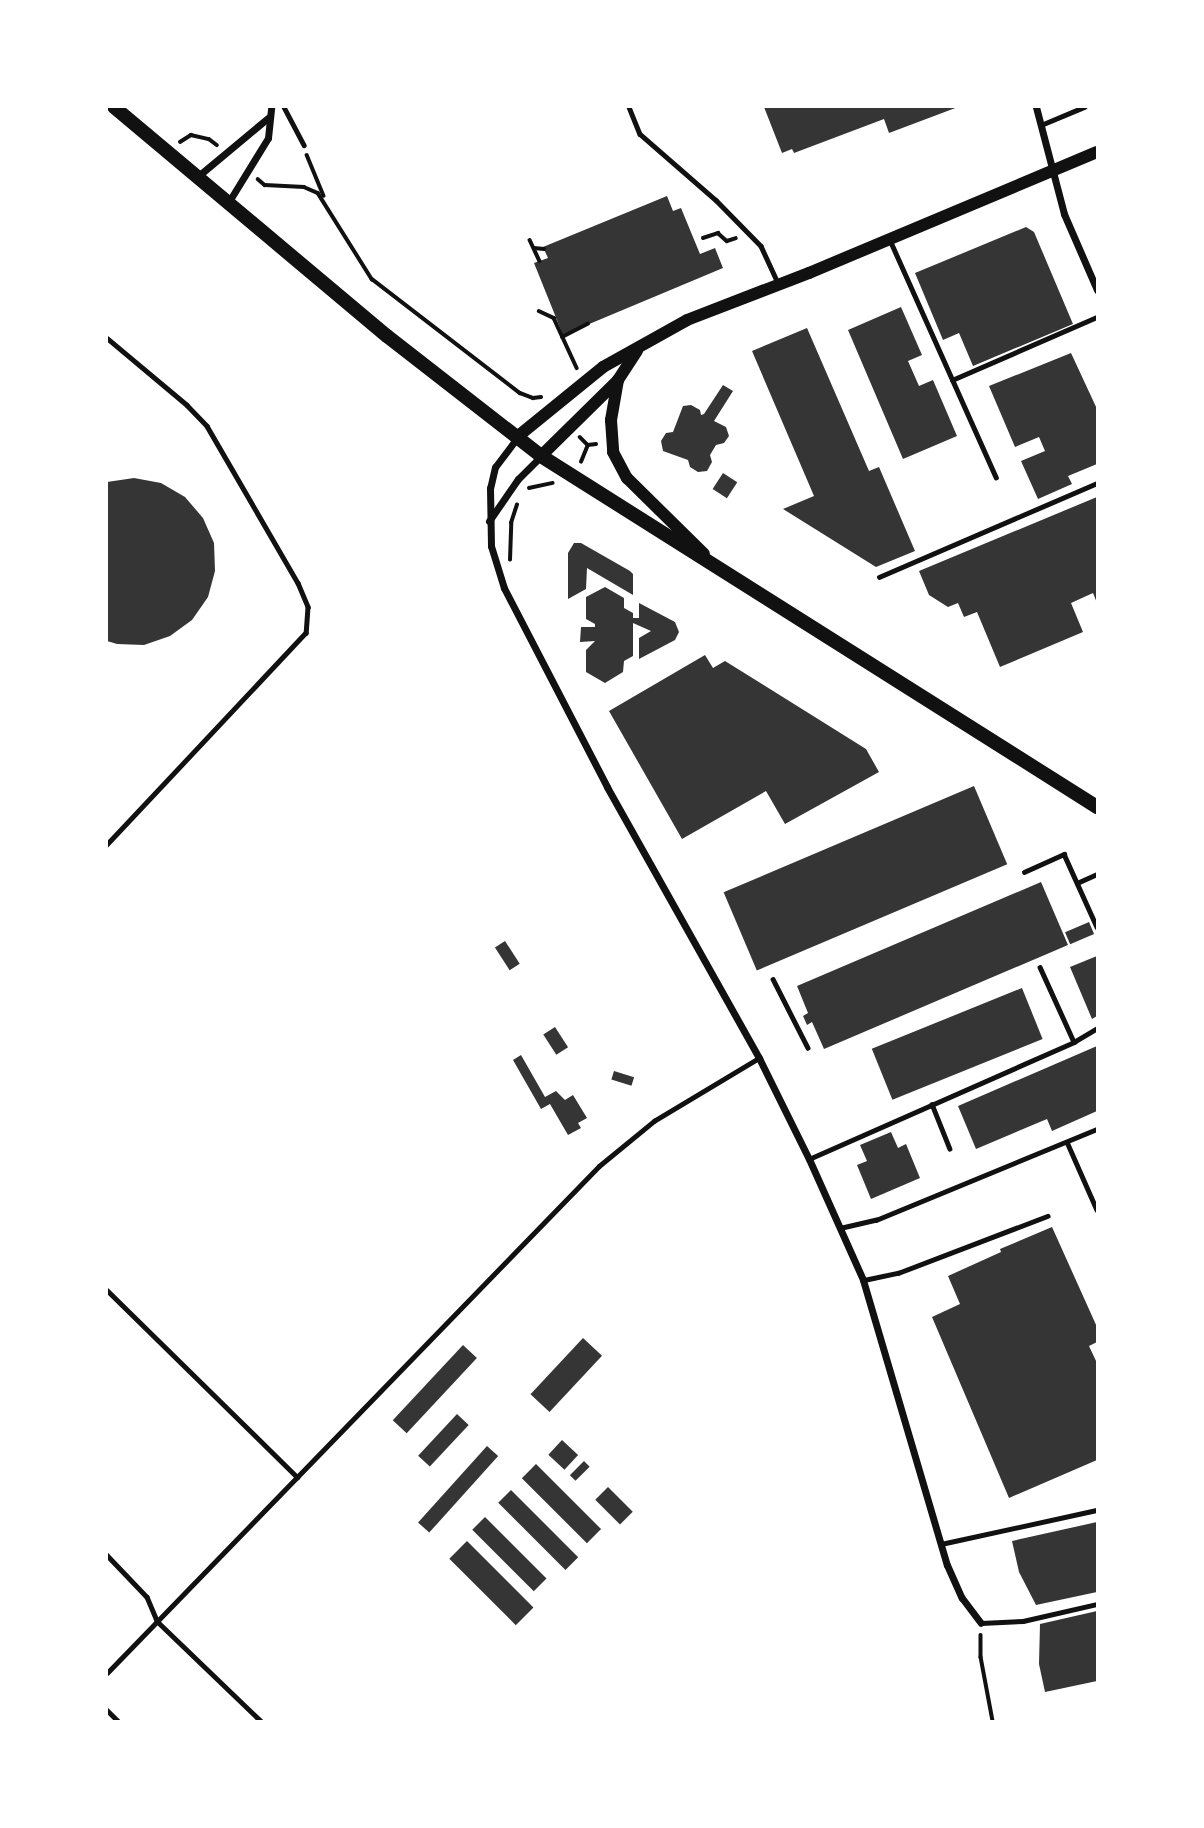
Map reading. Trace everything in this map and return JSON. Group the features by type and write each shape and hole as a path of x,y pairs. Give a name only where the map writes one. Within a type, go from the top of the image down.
{"main road":[{"path":"114,107 387,336 541,456 1097,807"}],"street":[{"path":"228,204 268,138 271,107"},
{"path":"1036,107 1064,214 1097,290"},
{"path":"197,178 269,117"},
{"path":"981,1623 962,1598 940,1544 906,1419 863,1280 809,1158 759,1058 607,786 504,588 491,546 490,488 495,467 517,437 552,407 603,367 638,350 687,320 1097,152"},
{"path":"489,522 518,479 618,380 638,350"},
{"path":"618,380 611,420 614,452 627,478 717,566"}],"lane":[{"path":"284,107 303,145"},
{"path":"629,107 640,134 716,200 761,246 779,284"},
{"path":"1041,125 1084,107"},
{"path":"890,239 996,477"},
{"path":"952,380 1097,317"},
{"path":"107,338 187,405 207,426 298,583 308,607 306,634 107,845"},
{"path":"879,577 1097,483"},
{"path":"1024,872 1064,854 1097,925"},
{"path":"1077,883 1097,874"},
{"path":"1040,967 1074,1042"},
{"path":"773,979 808,1048"},
{"path":"809,1158 1074,1042 1097,1028"},
{"path":"107,1673 618,1149 674,1107 759,1058"},
{"path":"932,1104 950,1149"},
{"path":"840,1228 876,1220 1097,1129"},
{"path":"1067,1142 1097,1210"},
{"path":"863,1280 898,1273 1047,1216"},
{"path":"107,1290 297,1477"},
{"path":"940,1544 1097,1510"},
{"path":"107,1555 147,1597 157,1620 261,1721"},
{"path":"981,1623 1023,1620 1097,1604"},
{"path":"107,1710 118,1721"}],"path":[{"path":"166,151 191,135 209,139 227,152"},
{"path":"303,145 326,202 372,279 520,393 533,398 543,397 552,407"},
{"path":"248,171 265,185 310,189 326,202"},
{"path":"703,238 718,233 727,241"},
{"path":"530,240 540,261"},
{"path":"534,248 544,249"},
{"path":"539,311 554,318 578,370"},
{"path":"562,337 588,324"},
{"path":"571,427 588,445"},
{"path":"588,445 613,440"},
{"path":"511,564 511,523 518,502 535,485 560,485 572,475 585,457 588,445"},
{"path":"981,1623 981,1657 993,1721"}],"building":[{"path":"764,107 958,107 889,133 884,119 794,153 792,149 782,153"},
{"path":"667,196 673,211 681,208 700,254 715,248 723,268 563,335 534,263 548,258 543,247"},
{"path":"1026,227 1034,232 1073,324 973,366 959,333 943,340 915,273"},
{"path":"901,307 922,355 908,361 919,386 933,380 957,436 903,459 848,330"},
{"path":"807,328 869,471 879,467 915,551 876,567 783,509 814,496 752,351"},
{"path":"1071,353 1097,409 1097,464 1068,476 1072,484 1038,499 1021,461 1045,451 1039,437 1015,447 989,386"},
{"path":"723,385 733,391 714,421 726,427 729,436 724,443 716,445 710,455 712,462 707,471 698,472 690,467 688,460 663,451 661,441 666,433 673,432 683,406 691,405 700,410 701,415 704,414"},
{"path":"723,473 737,482 727,498 713,489"},
{"path":"134,478 161,483 185,497 203,518 214,543 215,571 208,597 192,620 170,636 144,645 107,641 107,482"},
{"path":"1097,497 1097,603 1093,593 1071,603 1083,632 1000,667 977,612 964,617 958,603 948,607 929,595 919,571"},
{"path":"574,543 581,543 630,571 633,574 633,595 587,568 586,589 568,599 568,553"},
{"path":"605,587 624,598 624,608 633,613 633,618 639,618 639,603 675,622 679,632 675,640 639,659 639,638 651,631 633,623 633,656 624,661 623,672 605,683 586,672 586,650 595,641 580,642 581,627 595,627 595,624 586,619 586,597"},
{"path":"705,655 713,668 725,661 866,749 879,772 785,824 766,791 682,839 609,711"},
{"path":"974,786 1007,864 757,971 724,892"},
{"path":"1041,882 1068,945 824,1049 812,1022 807,1025 803,1016 808,1013 797,986"},
{"path":"1089,922 1094,934 1070,944 1065,932"},
{"path":"505,941 520,964 510,970 495,948"},
{"path":"1097,956 1097,1016 1092,1019 1070,967"},
{"path":"1022,988 1043,1039 892,1100 872,1049"},
{"path":"555,1027 568,1047 556,1055 543,1035"},
{"path":"1097,1046 1097,1111 1052,1131 1047,1119 976,1149 958,1106"},
{"path":"521,1055 545,1097 556,1091 565,1100 573,1095 587,1118 578,1123 581,1128 568,1135 550,1104 541,1109 513,1060"},
{"path":"614,1071 634,1077 631,1086 611,1080"},
{"path":"891,1132 898,1148 906,1144 920,1178 871,1199 857,1165 867,1161 860,1145"},
{"path":"1052,1227 1097,1327 1097,1342 1089,1346 1097,1363 1097,1460 1009,1498 932,1317 960,1304 948,1276 1001,1252 1000,1249"},
{"path":"583,1338 602,1356 550,1412 530,1394"},
{"path":"463,1345 477,1358 407,1433 393,1420"},
{"path":"457,1414 469,1425 430,1467 418,1456"},
{"path":"562,1440 578,1455 564,1470 548,1455"},
{"path":"487,1446 498,1456 429,1533 418,1523"},
{"path":"584,1461 590,1467 576,1481 570,1475"},
{"path":"536,1464 601,1529 587,1543 522,1478"},
{"path":"608,1487 633,1512 620,1524 595,1500"},
{"path":"511,1490 578,1557 565,1570 498,1503"},
{"path":"485,1517 547,1579 534,1591 472,1530"},
{"path":"1097,1522 1097,1592 1036,1605 1019,1572 1012,1541"},
{"path":"467,1541 533,1607 516,1625 449,1559"},
{"path":"1097,1611 1097,1681 1045,1692 1039,1664 1040,1624"}]}
